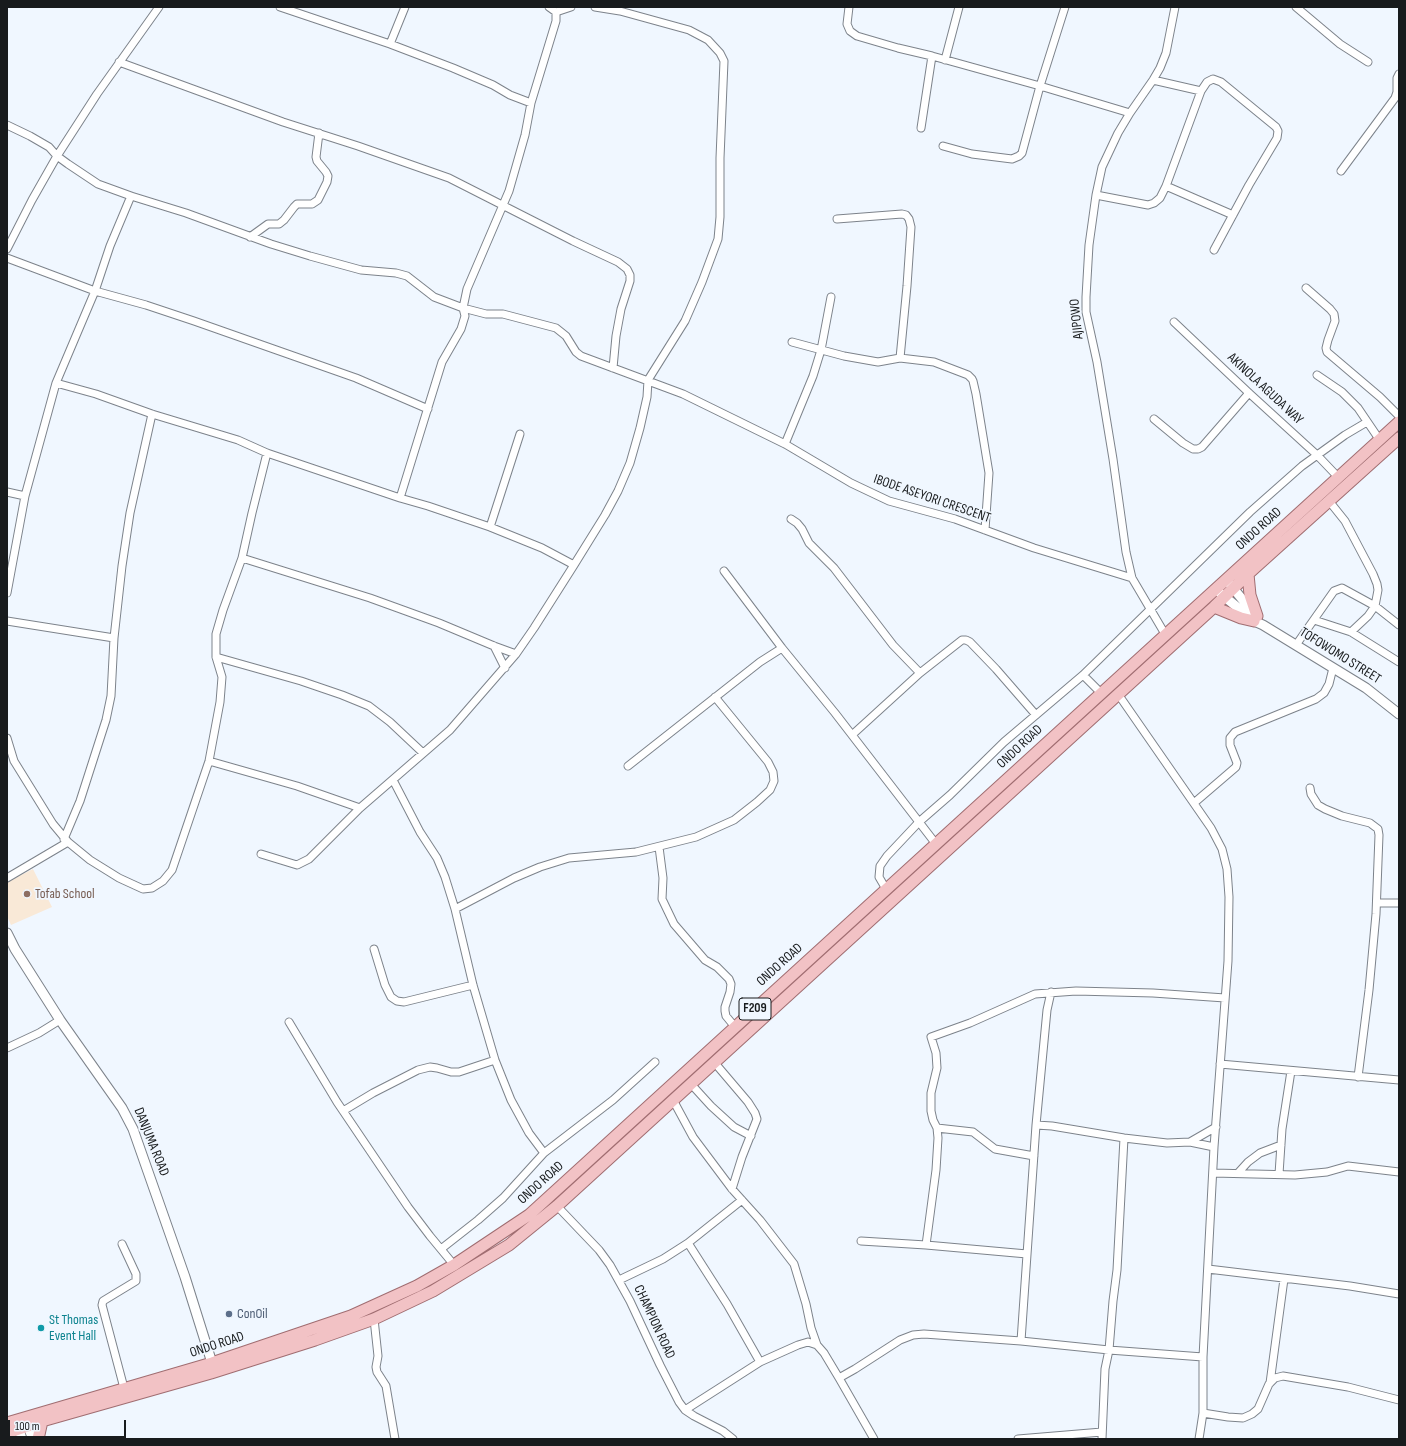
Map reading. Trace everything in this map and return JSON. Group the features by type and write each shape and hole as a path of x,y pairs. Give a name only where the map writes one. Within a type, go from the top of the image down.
{"main road":[{"name":"ONDO ROAD","path":"7,1434 19,1426 124,1388 212,1363 261,1352 374,1319 409,1303 467,1271 509,1245 557,1206 1214,607 1225,596 1230,584 1338,476 1399,422"},
{"name":"ONDO ROAD","path":"19,1426 42,1421 211,1373 351,1316 410,1289 454,1265 529,1215 1165,634 1216,589 1230,584 1248,574 1399,438"},
{"path":"1214,607 1241,618 1258,621 1250,595 1248,574"},
{"path":"806,962 815,970"},
{"path":"38,1439 42,1421"},
{"path":"7,1434 12,1439"}],"street":[{"path":"7,249 57,156 97,94 159,7"},
{"path":"390,44 405,7"},
{"path":"549,7 556,12"},
{"path":"556,12 571,7"},
{"path":"261,854 292,864 302,864 360,808 450,730 516,654 606,515 624,477 640,428 647,397 648,380 685,321 702,282 718,239 724,61 720,53 708,40 689,30 620,11 595,7"},
{"path":"850,7 847,24 850,31 857,36 1040,86 1130,113"},
{"path":"945,60 959,7"},
{"path":"943,146 972,154 1012,159 1017,158 1022,153 1040,86 1066,7"},
{"name":"AJIPOWO","path":"1165,634 1132,578 1126,552 1097,362 1086,312 1089,245 1096,195 1102,167 1118,133 1153,80 1166,53 1175,7"},
{"path":"1296,7 1340,44 1368,62"},
{"path":"284,8 390,44 453,68 493,85 510,95 532,103"},
{"path":"400,498 442,362 461,329 465,316 463,308 467,289 509,191 525,135 532,103 556,21 556,12"},
{"path":"921,128 932,56"},
{"path":"119,62 268,117 449,178 618,262 627,269 630,275 630,281 616,336 613,368"},
{"path":"1341,171 1395,98 1398,92 1397,78 1399,74"},
{"path":"1096,195 1148,205 1154,203 1160,198 1166,186 1201,91 1207,82 1213,79 1221,82 1276,127 1278,131 1277,138 1248,185 1214,250"},
{"path":"1153,80 1201,91"},
{"name":"IBODE ASEYORI CRESCENT","path":"7,125 43,143 57,156 98,184 186,213 250,237 310,256 361,270 407,276 434,297 463,308 486,314 503,314 556,328 566,336 576,352 581,356 683,394 785,444 851,484 875,495 889,501 955,519 1034,548 1132,578"},
{"path":"250,237 268,224 279,224 298,204 312,204 318,200 327,182 328,176 317,161 316,157 319,133"},
{"path":"1166,186 1233,214"},
{"path":"7,593 25,496 56,384 95,291 110,246 131,196"},
{"path":"837,219 902,214 906,215 909,219 911,227 908,279 900,358"},
{"path":"7,258 95,291 239,336 356,378 428,409"},
{"path":"1306,288 1334,314 1335,321 1328,340 1326,348 1327,352 1380,397 1399,416"},
{"path":"785,444 811,382 821,350 830,297"},
{"name":"AKINOLA AGUDA WAY","path":"1174,322 1338,476"},
{"path":"792,342 821,350 878,362 900,358 934,362 968,375 973,381 990,473 985,530"},
{"path":"1318,375 1342,392 1358,408 1379,439"},
{"path":"56,384 96,394 152,414 238,440 268,453 490,527 542,548 574,565"},
{"path":"1154,419 1183,443 1193,449 1198,449 1202,447 1250,394"},
{"path":"7,878 66,840 106,720 111,696 111,672 114,638 130,513 152,414"},
{"path":"886,889 879,877 880,866 887,856 919,822 950,795 1004,742 1083,675 1250,512 1302,466 1367,422"},
{"path":"490,527 520,434"},
{"path":"7,738 14,761 53,824 66,840 90,860 119,878 143,889 152,888 163,881 172,870 209,761 220,702 222,677 216,657 216,634 242,558 268,453"},
{"path":"7,492 25,496"},
{"path":"1329,501 1345,521 1373,574 1378,590 1375,606 1368,616 1351,632"},
{"path":"791,520 797,523 802,529 809,543 834,568 893,645 920,673"},
{"path":"242,558 370,598 440,623 516,654"},
{"path":"724,571 782,648 852,735 936,844"},
{"name":"TOFOWOMO STREET","path":"1230,584 1258,621"},
{"path":"1296,645 1334,591 1342,588 1375,606 1399,624"},
{"name":"TOFOWOMO STREET","path":"1216,589 1258,621 1366,688 1399,714"},
{"path":"1314,620 1351,632 1399,662"},
{"path":"7,622 114,638"},
{"path":"852,735 920,673 962,640 966,640 996,669 1036,715"},
{"path":"494,646 505,668"},
{"path":"628,766 760,662 782,648"},
{"path":"216,657 301,681 369,706 390,722 423,754"},
{"path":"1194,804 1236,767 1237,763 1230,745 1230,738 1236,732 1316,699 1324,693 1329,684 1333,668"},
{"path":"1083,675 1102,693"},
{"path":"1118,694 1211,828 1222,849 1227,869 1229,897 1228,961 1214,1147 1203,1357 1203,1413 1199,1439"},
{"path":"455,909 488,891 540,867 569,858 636,852 658,848 696,837 734,820 757,802 770,790 774,781 773,772 768,762 715,697"},
{"path":"209,761 297,786 360,808"},
{"path":"393,780 420,832 437,858 455,909 495,1060 511,1100 529,1133 544,1153"},
{"path":"1310,788 1311,794 1318,805 1342,816 1370,823 1378,829 1380,841 1377,877 1377,903 1369,990 1358,1077"},
{"path":"658,848 663,878 662,899 668,913 679,930 705,960 717,967 730,979 730,992 725,1011 726,1016 735,1027"},
{"path":"1377,903 1399,903"},
{"name":"DANJUMA ROAD","path":"7,933 60,1020 122,1108 133,1129 185,1277 212,1363"},
{"path":"374,949 385,985 391,997 397,1001 404,1002 474,985"},
{"path":"926,1245 936,1170 938,1138 937,1128 931,1111 931,1093 937,1068 936,1053 931,1037 970,1023 1035,994 1051,992 1153,993 1226,998"},
{"path":"1021,1341 1030,1194 1047,1010 1051,992"},
{"path":"7,1048 39,1033 60,1020"},
{"path":"289,1022 343,1111 408,1207 454,1265"},
{"path":"343,1111 373,1092 418,1070 430,1067 451,1072 459,1072 495,1060"},
{"path":"441,1249 503,1198 544,1153 613,1100 655,1062"},
{"path":"714,1062 748,1102 757,1119 742,1157 732,1189"},
{"path":"1220,1064 1399,1080"},
{"path":"1279,1174 1280,1145 1291,1071"},
{"path":"691,1084 711,1106 734,1126 751,1136"},
{"path":"673,1100 693,1137 732,1189 760,1220 794,1264 817,1345 824,1353 874,1439"},
{"path":"1036,1125 1052,1126 1124,1138 1167,1143 1190,1142 1214,1147"},
{"path":"1190,1142 1216,1127"},
{"path":"937,1128 973,1132 995,1149 1034,1156"},
{"path":"1018,1439 1102,1436 1105,1368 1109,1350 1117,1270 1124,1138"},
{"path":"1238,1173 1248,1162 1260,1153 1280,1145"},
{"path":"1213,1173 1295,1175 1327,1172 1348,1166 1399,1172"},
{"path":"619,1280 663,1259 688,1243 742,1200"},
{"name":"CHAMPION ROAD","path":"557,1206 599,1250 610,1265 619,1280 679,1402 685,1410 723,1431 732,1439"},
{"path":"861,1241 1027,1254"},
{"path":"688,1243 727,1304 760,1362"},
{"path":"122,1244 136,1274 136,1281 103,1301 102,1305 124,1388"},
{"path":"1208,1269 1399,1294"},
{"path":"1203,1413 1243,1418 1252,1414 1258,1409 1269,1384 1284,1279"},
{"path":"374,1319 378,1356 376,1367 377,1372 386,1386 395,1439"},
{"path":"839,1378 856,1369 900,1340 913,1335 924,1334 1203,1357"},
{"path":"685,1410 760,1362 808,1342 817,1345"},
{"path":"1269,1384 1275,1378 1283,1376 1348,1387 1399,1400"},
{"path":"19,1426 33,1439"}],"shaded area":[{"name":"Tofab School","path":"33,869 52,907 11,925 7,916 7,882"}],"place":[{"name":"Tofab School","path":"27,894"},
{"name":"ConOil","path":"229,1314"},
{"name":"St Thomas Event Hall","path":"41,1328"}]}
